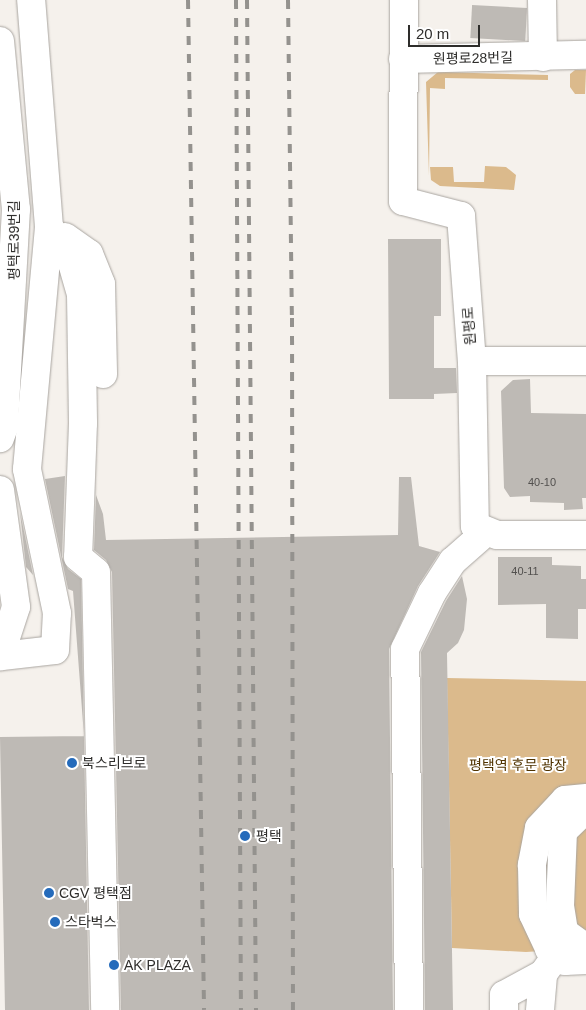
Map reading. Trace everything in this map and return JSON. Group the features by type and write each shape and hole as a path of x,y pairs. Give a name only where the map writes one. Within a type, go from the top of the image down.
{"street":[{"path":"0,490 16,607 1,656 55,650 57,613 27,469 49,227 31,0"},
{"path":"403,59 404,0"},
{"path":"542,0 543,57"},
{"name":"평택로39번길","path":"0,41 16,209 4,428 0,438"},
{"name":"원평로28번길","path":"403,59 586,55"},
{"name":"원평로","path":"403,59 403,201 461,216 472,361 475,526 487,531"},
{"path":"49,227 89,254 101,284 103,374"},
{"path":"49,227 72,263 80,294 83,423 78,557 96,572 104,1010"},
{"path":"472,361 586,361"},
{"path":"409,1010 405,649 432,594 453,561 487,531 497,535 586,535"},
{"path":"540,1010 550,964 549,949 533,914 532,865 539,828 566,800 586,798"},
{"path":"586,810 563,831 560,906 564,932 586,948"},
{"path":"504,1010 504,996 550,964 586,960"}],"green space":[{"path":"575,70 586,70 585,94 575,94 570,87 570,74"},
{"path":"438,72 548,75 548,80 445,78 445,89 430,88 429,176 426,82"},
{"path":"485,166 506,167 516,175 514,190 440,186 431,180 430,167 453,167 454,182 484,182"},
{"name":"평택역 후문 광장","path":"447,678 586,681 586,948 526,952 452,948"}],"building":[{"path":"472,5 527,8 525,41 470,38"},
{"path":"388,239 441,239 441,316 434,316 434,368 456,368 457,393 434,394 434,399 389,399"},
{"path":"530,379 531,413 586,414 586,498 582,498 583,509 564,510 564,503 530,502 530,496 510,497 504,488 501,391 513,380"},
{"path":"65,476 62,557 68,569 81,579 84,735 73,591 68,589 45,479"},
{"path":"399,477 411,477 419,546 440,552 418,586 389,649 393,1010 121,1010 112,572 106,560 94,550 96,495 103,514 106,540 398,535"},
{"path":"20,512 33,575 26,567"},
{"path":"498,557 552,557 552,565 581,566 581,579 586,579 586,609 578,609 578,639 546,638 546,604 498,605"},
{"path":"462,576 467,599 464,630 458,643 447,653 453,1010 425,1010 421,652 446,601"},
{"path":"84,736 89,1010 5,1010 0,737"}],"railway":[{"path":"188,0 204,1010"},
{"path":"236,0 241,1010"},
{"path":"247,0 256,1010"},
{"path":"288,0 292,318 293,1010"}],"place":[{"name":"북스리브로","path":"72,763"},
{"name":"평택","path":"245,836"},
{"name":"CGV 평택점","path":"49,893"},
{"name":"스타벅스","path":"55,922"},
{"name":"AK PLAZA","path":"114,965"}]}
